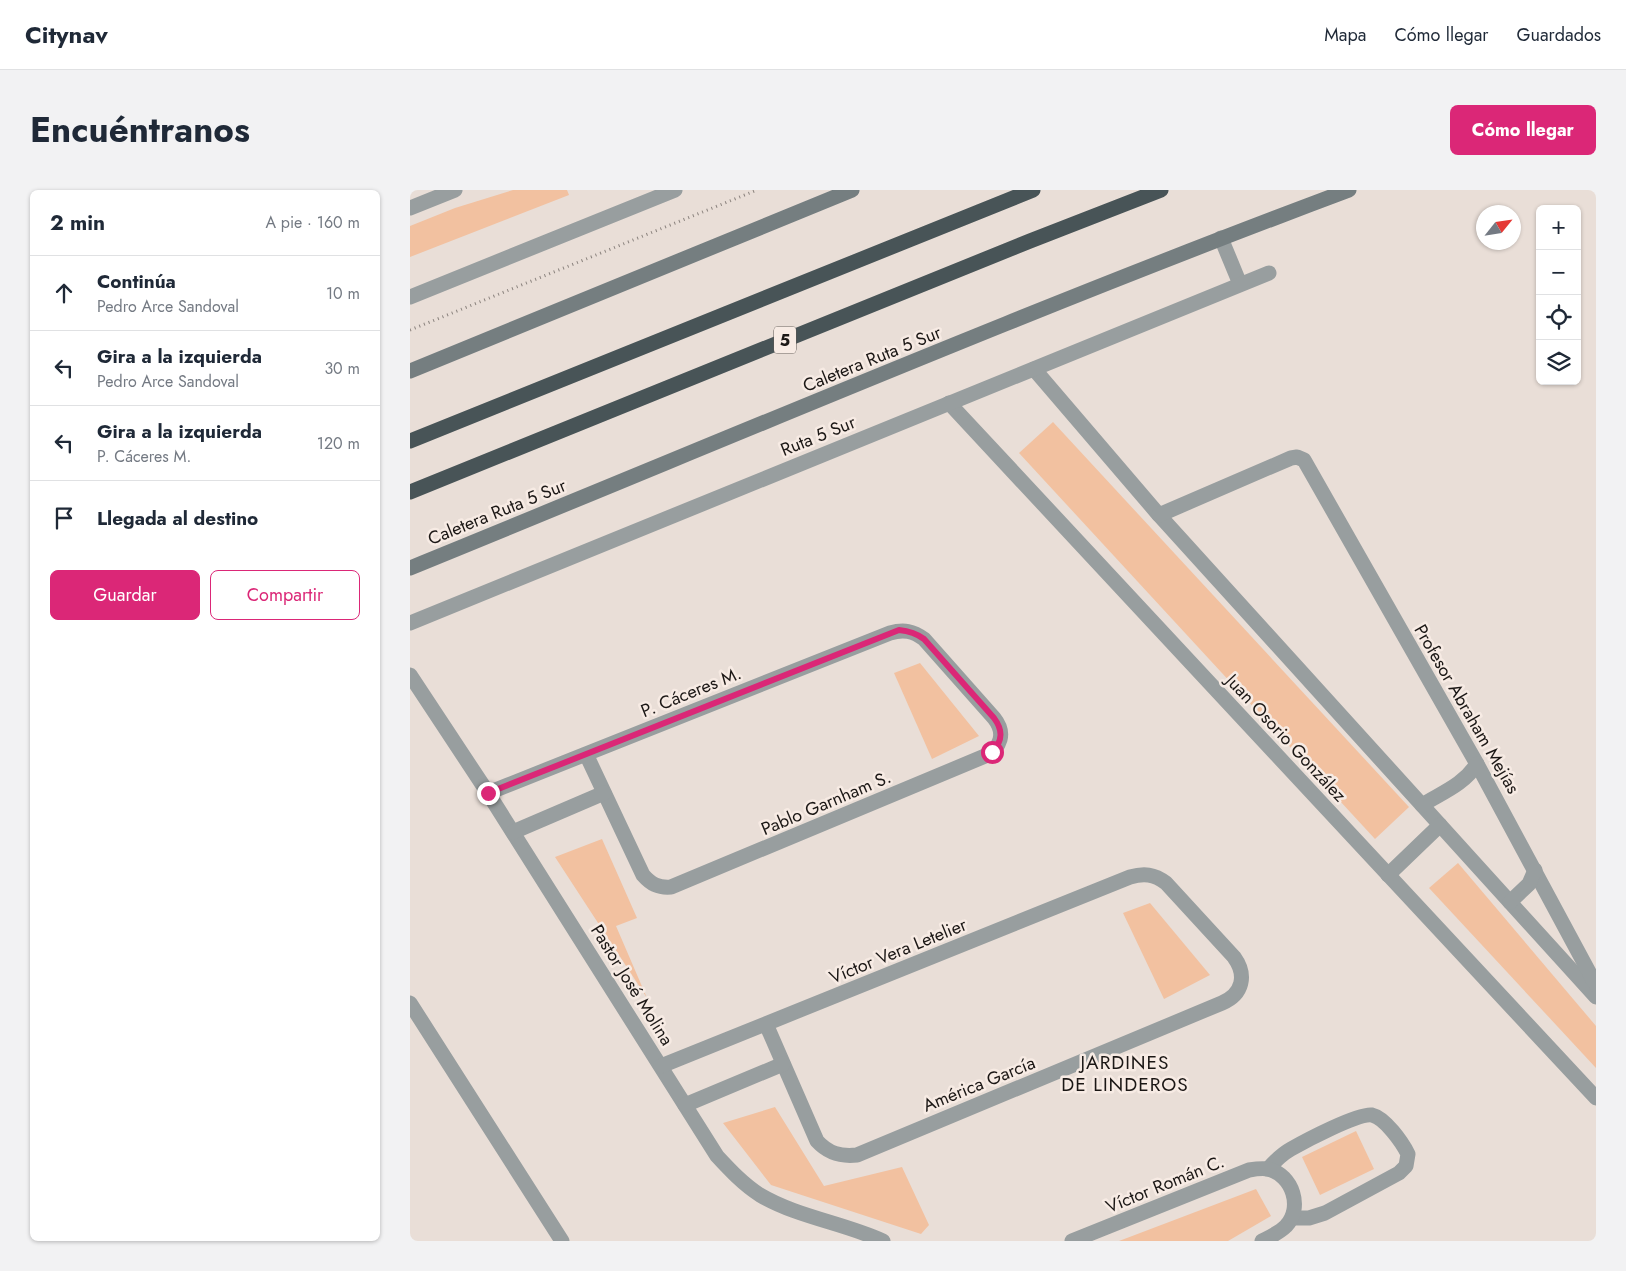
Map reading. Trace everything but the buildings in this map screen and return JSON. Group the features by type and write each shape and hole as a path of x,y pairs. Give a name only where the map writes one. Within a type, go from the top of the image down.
{"highway":[{"path":"410,441 1032,190"},
{"name":"5","path":"410,492 974,263 1161,190"}],"street":[{"path":"410,208 455,190"},
{"path":"410,297 675,190"},
{"path":"410,371 852,190"},
{"name":"Caletera Ruta 5 Sur","path":"410,568 1221,238 1350,190"},
{"path":"1221,238 1240,284"},
{"name":"Ruta 5 Sur","path":"410,623 1269,272"},
{"path":"1034,368 1159,515 1596,997"},
{"name":"Juan Osorio González","path":"949,403 1596,1098"},
{"name":"Profesor Abraham Mejías","path":"1159,515 1291,458 1297,457 1304,460 1477,764 1596,985"},
{"name":"P. Cáceres M.","path":"488,793 890,633 899,630 908,631"},
{"name":"Pablo Garnham S.","path":"604,793 642,875 656,886 663,887 677,885 992,752 998,746 1001,738 999,724 924,639 908,631"},
{"name":"Pastor José Molina","path":"410,675 513,832 717,1156 744,1183 760,1194 794,1210 883,1241"},
{"path":"513,832 604,793 586,754"},
{"path":"1422,805 1460,783 1469,776 1477,764"},
{"path":"1388,875 1440,825"},
{"path":"1510,902 1529,884 1535,870"},
{"name":"Víctor Vera Letelier","path":"661,1066 1130,877 1140,874 1150,875"},
{"name":"América García","path":"783,1064 812,1133 823,1148 840,1156 857,1155 1222,1003 1235,995 1242,982 1239,964 1166,883 1150,875"},
{"path":"410,1003 562,1241"},
{"path":"685,1105 783,1064 766,1024"},
{"path":"1262,1241 1286,1226 1292,1218 1295,1208 1292,1188 1278,1173 1268,1169 1278,1158 1290,1149 1363,1115 1378,1117 1384,1122 1408,1154 1406,1166 1399,1173 1325,1213 1309,1218 1292,1218"},
{"name":"Víctor Román C.","path":"1075,1240 1248,1170 1268,1169"}],"path":[{"path":"410,330 757,190"}],"shaded area":[{"path":"513,190 567,190 569,195 410,257 410,226 455,208"},
{"path":"1053,422 1409,807 1375,839 1019,453"},
{"path":"920,663 979,736 932,759 894,673"},
{"path":"602,839 637,918 616,926 647,998 555,857"},
{"path":"1458,863 1596,1026 1596,1068 1429,888"},
{"path":"1150,903 1210,975 1164,999 1123,913"},
{"path":"775,1107 824,1186 902,1167 929,1225 921,1234 771,1185 723,1123"},
{"path":"1356,1131 1374,1169 1320,1195 1302,1157"},
{"path":"1256,1189 1271,1216 1228,1241 1119,1241"}],"district":[{"name":"JARDINES DE LINDEROS","path":"1125,1073"}],"route":[{"path":"488,793 899,630 917,634 924,639 999,724 1001,738 998,746 992,752"}]}
